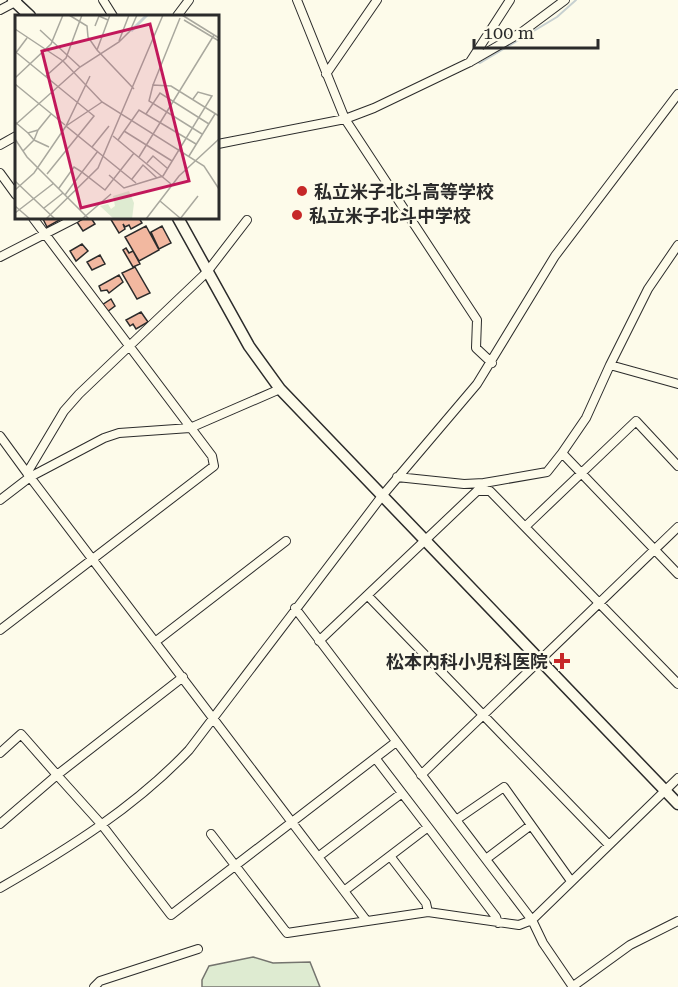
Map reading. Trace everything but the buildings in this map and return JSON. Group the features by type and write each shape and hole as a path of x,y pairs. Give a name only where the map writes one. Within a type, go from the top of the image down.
{"street":[{"path":"103,0 112,15"},
{"path":"178,15 189,0"},
{"path":"297,0 345,119 471,310 477,320 476,348 492,363"},
{"path":"326,74 377,0"},
{"path":"470,62 510,0"},
{"path":"219,144 345,119 374,108 470,62 522,32 565,0"},
{"path":"0,10 15,1 29,15"},
{"path":"0,888 102,825 161,779 189,750 382,496 477,384 492,363 555,256 678,94"},
{"path":"0,145 15,137"},
{"path":"0,173 15,194"},
{"path":"0,630 214,466 212,456 34,219"},
{"path":"0,257 74,219"},
{"path":"179,219 262,367 280,389 678,804"},
{"path":"28,475 64,411 207,272 247,220"},
{"path":"319,641 477,491 484,487 547,472 586,418 648,289 678,245"},
{"path":"610,365 678,384"},
{"path":"0,500 28,475 119,433 190,428 280,389"},
{"path":"526,526 636,422 678,466"},
{"path":"0,436 366,920"},
{"path":"562,453 678,574"},
{"path":"397,477 484,487 490,491 678,684"},
{"path":"421,775 678,527"},
{"path":"155,642 286,541"},
{"path":"368,596 609,845"},
{"path":"295,608 532,920 543,943 573,987 630,945 678,921"},
{"path":"0,824 57,775 183,677"},
{"path":"0,753 21,734 102,825 171,915 396,742"},
{"path":"376,759 498,923"},
{"path":"211,834 287,933 428,912 519,925 532,920 678,778"},
{"path":"456,820 504,787 571,881"},
{"path":"318,857 402,793"},
{"path":"486,859 531,825"},
{"path":"344,891 428,827"},
{"path":"390,856 426,903 428,912"},
{"path":"94,987 100,981 198,949"}],"green space":[{"path":"253,957 273,963 310,962 320,987 202,987 202,980 209,966"}],"waterway":[{"path":"476,61 480,63 557,17 576,0"}],"place":[{"name":"私立米子北斗高等学校","path":"302,191"},
{"name":"私立米子北斗中学校","path":"297,215"},
{"name":"松本内科小児科医院","path":"562,661"}]}
